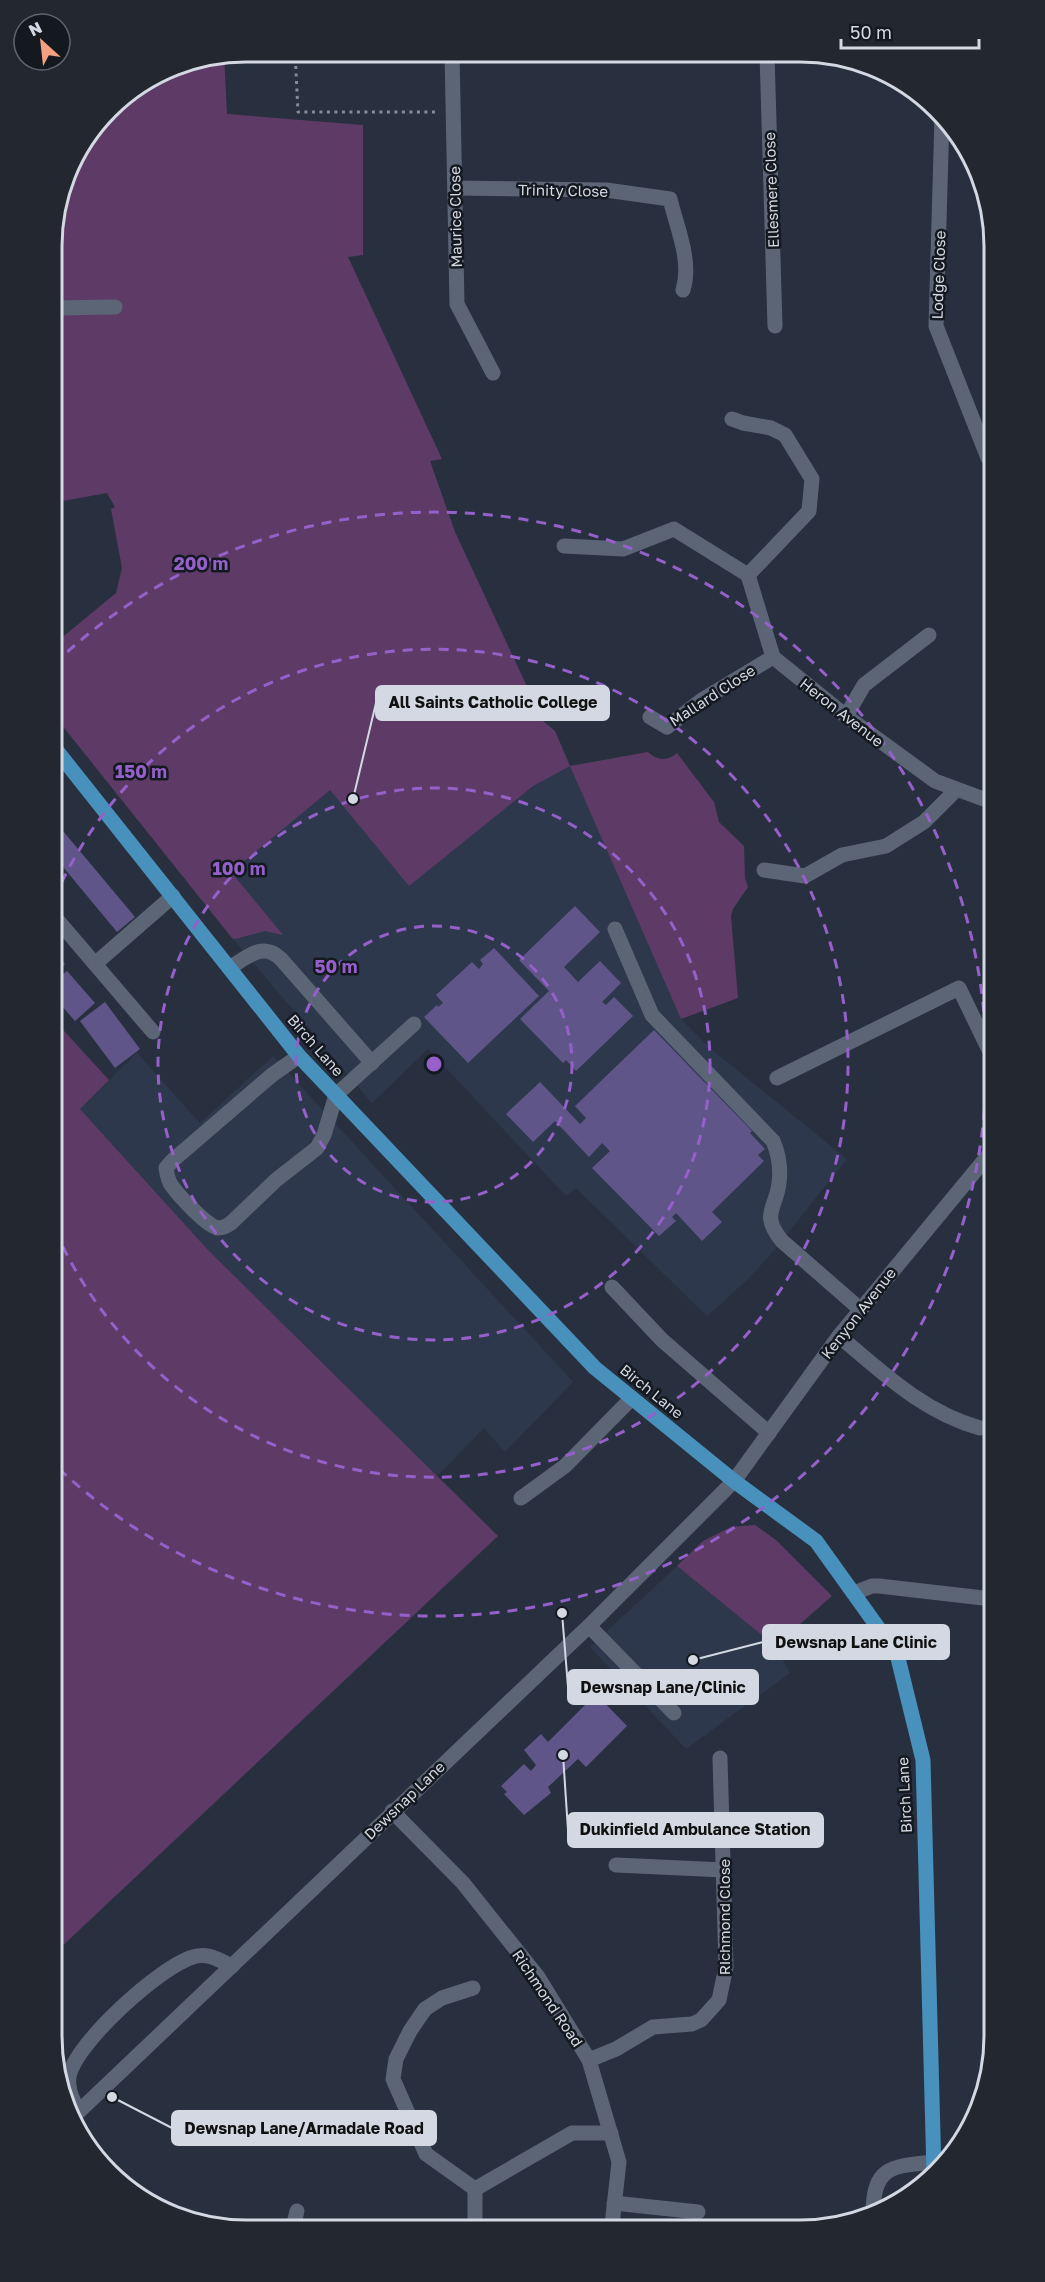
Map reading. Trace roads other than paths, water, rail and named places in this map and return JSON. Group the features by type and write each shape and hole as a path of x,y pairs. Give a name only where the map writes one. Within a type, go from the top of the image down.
{"main road":[{"name":"Birch Lane","path":"62,757 299,1056 595,1368 734,1481 816,1541 897,1654 923,1760 934,2162"}],"street":[{"name":"Maurice Close","path":"452,61 457,304 493,373"},
{"name":"Ellesmere Close","path":"768,61 775,326"},
{"name":"Lodge Close","path":"942,129 936,326 984,448"},
{"name":"Trinity Close","path":"455,188 606,190 670,199 686,265 687,278 683,290"},
{"path":"62,308 115,307"},
{"path":"732,419 771,428 785,435 812,479 809,511 748,575"},
{"path":"564,546 623,549 674,529 748,575 773,657"},
{"path":"846,716 864,686 929,635"},
{"name":"Heron Avenue","path":"773,657 846,716 935,781 984,799"},
{"name":"Mallard Close","path":"650,717 667,727 702,700 773,657"},
{"path":"764,870 805,876 842,855 886,846 924,822 956,790"},
{"path":"96,963 173,896"},
{"path":"62,924 153,1032"},
{"path":"615,928 652,1015 772,1141 778,1152 779,1185 770,1210 775,1233 861,1309"},
{"path":"229,968 262,950 272,951 372,1063"},
{"path":"777,1078 958,988 984,1039"},
{"path":"299,1056 272,1075 166,1168 172,1186 207,1222 216,1228 223,1228 231,1223 276,1180 317,1148 324,1135 336,1095 414,1024"},
{"name":"Kenyon Avenue","path":"734,1481 839,1336 983,1160"},
{"path":"612,1287 662,1341 769,1433"},
{"path":"839,1336 920,1402 957,1422 980,1428"},
{"path":"521,1498 565,1466 632,1398"},
{"name":"Dewsnap Lane","path":"78,2112 589,1626 734,1481"},
{"path":"854,1593 872,1586 879,1586 983,1598"},
{"path":"589,1626 674,1713"},
{"name":"Richmond Close","path":"590,2060 616,2049 653,2027 692,2024 701,2020 719,2000 726,1967 720,1758"},
{"name":"Richmond Road","path":"392,1811 463,1883 538,1977 590,2060 619,2162 612,2220"},
{"path":"616,1865 724,1870"},
{"path":"68,2085 69,2075 79,2056 96,2033 122,2007 172,1968 192,1957 207,1955 232,1966"},
{"path":"473,1988 442,1998 425,2009 410,2031 396,2059 393,2079 426,2154 475,2189"},
{"path":"475,2189 572,2133 611,2133"},
{"path":"873,2205 873,2194 883,2174 901,2165 929,2167"},
{"path":"475,2189 475,2220"},
{"path":"614,2203 698,2212"},
{"path":"295,2220 297,2211"}],"place":[{"name":"All Saints Catholic College","path":"353,799"},
{"name":"Dewsnap Lane/Clinic","path":"562,1613"},
{"name":"Dewsnap Lane Clinic","path":"693,1660"},
{"name":"Dukinfield Ambulance Station","path":"563,1755"},
{"name":"Dewsnap Lane/Armadale Road","path":"112,2097"}]}
